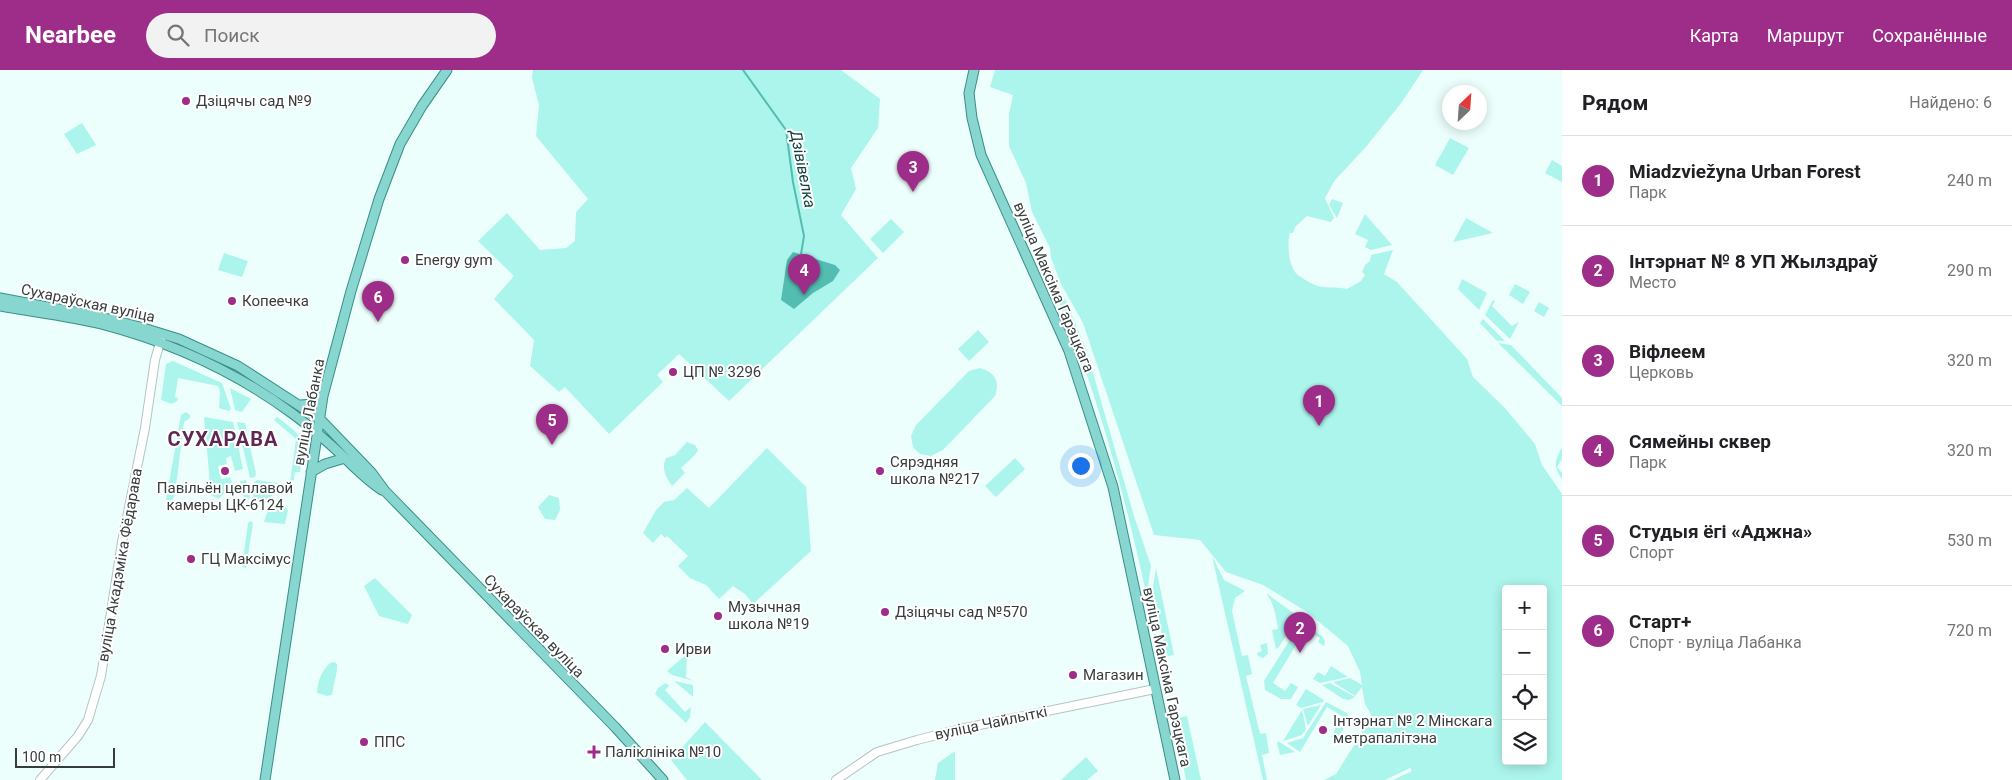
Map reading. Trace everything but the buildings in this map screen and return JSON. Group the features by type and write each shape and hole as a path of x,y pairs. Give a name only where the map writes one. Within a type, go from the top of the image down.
{"main road":[{"name":"вуліца Лабанка","path":"265,780 324,396 351,291 379,199 400,144 422,106 447,70"},
{"name":"вуліца Максіма Гарэцкага","path":"974,70 969,93 972,118 981,154 1070,351 1113,488 1154,689 1175,780"},
{"name":"Сухараўская вуліца","path":"0,298 101,317 163,334 213,353 238,366 320,419 376,477 384,491 615,727 663,780"},
{"name":"Сухараўская вуліца","path":"0,306 100,324 160,343 233,375 318,432 370,483 384,491"},
{"path":"298,404 305,406 314,404 324,396"},
{"path":"311,472 326,464 345,458"}],"street":[{"name":"вуліца Акадэміка Фёдарава","path":"40,780 78,736 88,720 101,676 122,542 145,428 155,360 163,334"},
{"name":"вуліца Чайлыткі","path":"836,780 877,752 917,740 960,729 1154,689"}],"shaded area":[{"path":"533,70 841,70 880,99 878,128 851,168 856,189 841,215 878,258 729,401 679,354 657,375 663,382 609,434 565,387 559,392 530,366 534,340 494,299 514,276 478,241 507,213 540,250 566,248 575,241 576,212 588,199 536,136 539,105 532,78"},
{"path":"995,70 1423,70 1402,102 1365,148 1335,180 1325,198 1334,218 1331,222 1307,216 1295,227 1293,233 1290,233 1290,261 1298,275 1313,284 1322,287 1347,289 1361,281 1365,275 1362,272 1365,265 1370,261 1371,255 1393,250 1384,274 1397,282 1467,359 1473,377 1505,408 1535,444 1542,465 1562,494 1562,780 1393,780 1412,771 1410,768 1385,780 1324,780 1336,774 1365,728 1376,723 1365,704 1362,687 1355,696 1333,682 1350,678 1362,685 1360,672 1348,646 1307,612 1263,585 1226,572 1200,540 1154,535 1083,323 1061,284 1051,258 1050,248 1032,212 1026,183 1009,146 1009,114 1013,95 990,87"},
{"path":"82,123 96,145 77,154 64,134"},
{"path":"1450,138 1469,148 1453,175 1435,165"},
{"path":"1552,160 1562,166 1562,182 1545,173"},
{"path":"1332,199 1343,203 1337,218 1329,205"},
{"path":"1365,214 1392,245 1371,250 1365,247 1368,240 1355,234"},
{"path":"1466,218 1493,233 1453,242"},
{"path":"891,219 904,232 883,253 870,239"},
{"path":"793,252 835,265 840,270 833,281 813,293 794,309 781,300 787,260"},
{"path":"224,253 248,261 242,277 218,270"},
{"path":"1040,260 1042,260 1066,301 1091,361 1134,516 1151,566 1148,587 1145,588 1114,462 1089,380 1058,300"},
{"path":"1462,279 1487,293 1479,310 1458,289"},
{"path":"1515,284 1530,292 1523,304 1509,295"},
{"path":"1493,300 1495,301 1492,306 1512,326 1519,322 1510,339 1485,315"},
{"path":"1539,302 1549,308 1544,317 1534,311"},
{"path":"1483,319 1505,341 1497,341 1480,323"},
{"path":"978,330 989,342 969,361 958,349"},
{"path":"1498,343 1511,345 1562,398 1562,406"},
{"path":"173,361 222,383 231,409 229,411 219,408 220,392 218,386 178,378 175,397 178,398 177,401 172,404 161,400 166,364"},
{"path":"980,368 990,372 995,378 997,386 995,396 943,450 931,456 920,454 913,447 911,436 916,425 969,371"},
{"path":"230,388 251,399 242,412 235,410"},
{"path":"186,412 190,415 190,418 184,422 175,495 172,501 166,500 181,415"},
{"path":"204,417 233,422 243,469 235,471 231,456 226,458 227,464 218,466 221,479 230,477 232,483 219,499 211,495"},
{"path":"277,417 293,429 302,445 300,472 295,472 294,480 290,483 296,439 274,420"},
{"path":"237,422 245,423 256,474 255,477 250,478"},
{"path":"687,442 695,445 698,450 681,468 685,473 672,486 665,472 666,458 675,455"},
{"path":"1562,447 1562,459 1557,467 1562,473 1562,479 1557,470 1556,463"},
{"path":"767,448 806,487 811,551 753,604 745,594 733,586 719,599 706,585 690,578 678,566 688,556 667,536 665,538 661,534 653,543 643,533 656,510 664,502 674,500 687,488 709,508"},
{"path":"1015,458 1025,469 996,497 985,486"},
{"path":"246,480 250,497 245,503 240,481"},
{"path":"257,480 287,486 258,505 255,503 251,486"},
{"path":"549,495 559,498 560,510 555,520 545,519 538,507"},
{"path":"278,504 283,504 288,510 285,524 264,522 267,513"},
{"path":"251,521 253,523 246,568 242,567 248,523"},
{"path":"1212,556 1224,580 1245,591 1235,598 1232,611 1242,656 1248,655 1252,674 1246,676 1260,734 1266,733 1269,753 1262,755 1267,780 1263,780"},
{"path":"1156,568 1174,655 1165,657 1152,593"},
{"path":"375,578 412,615 408,624 379,616 364,586"},
{"path":"1266,593 1299,617 1276,649 1272,630 1278,629 1273,605"},
{"path":"1301,622 1322,636 1325,641 1324,646 1318,642 1320,638 1305,630 1273,683 1285,691 1291,683 1298,687 1291,699 1281,699 1265,690 1264,681"},
{"path":"1267,643 1268,654 1263,658 1258,656 1257,653 1262,651 1260,645"},
{"path":"687,654 686,677 694,681 672,675 667,671"},
{"path":"334,662 337,664 337,667 332,695 327,696 317,693 322,673 330,663"},
{"path":"1331,666 1348,677 1320,683 1313,679 1318,672 1325,676"},
{"path":"674,681 693,685 693,697"},
{"path":"666,683 669,686 665,690 685,712 691,707 690,717 686,723 655,694 658,688"},
{"path":"1330,683 1355,697 1349,700 1343,699 1322,685"},
{"path":"1306,689 1324,700 1323,702 1301,708 1296,705"},
{"path":"1326,702 1347,713 1349,719 1347,723 1341,719 1342,716 1327,707 1300,752 1287,743 1303,738"},
{"path":"1321,705 1308,726 1303,709"},
{"path":"1302,710 1306,729 1302,735 1283,741"},
{"path":"1187,716 1201,780 1186,780 1174,720"},
{"path":"705,722 762,780 687,780 671,760"},
{"path":"1338,724 1344,728 1337,740 1331,737"},
{"path":"1278,741 1295,752 1280,755"},
{"path":"955,751 955,780 935,780 938,763"},
{"path":"1086,757 1098,771 1087,780 1061,780"}],"waterway":[{"name":"Дзівівелка","path":"743,70 786,130 793,182 804,236 801,254"}],"place":[{"name":"Дзіцячы сад №9","path":"186,101"},
{"name":"Віфлеем","path":"913,192"},
{"name":"Energy gym","path":"405,260"},
{"name":"Сямейны сквер","path":"804,295"},
{"name":"Копеечка","path":"232,301"},
{"name":"Старт+","path":"378,322"},
{"name":"ЦП № 3296","path":"673,372"},
{"name":"Miadzviežyna Urban Forest","path":"1319,426"},
{"name":"Студыя ёгі «Аджна»","path":"552,445"},
{"name":"Павільён цеплавой камеры ЦК-6124","path":"225,471"},
{"name":"Сярэдняя школа №217","path":"880,471"},
{"name":"ГЦ Максімус","path":"191,559"},
{"name":"Дзіцячы сад №570","path":"885,612"},
{"name":"Музычная школа №19","path":"718,616"},
{"name":"Ирви","path":"665,649"},
{"name":"Інтэрнат № 8 УП Жылздраў","path":"1300,653"},
{"name":"Магазин","path":"1073,675"},
{"name":"Інтэрнат № 2 Мінскага метрапалітэна","path":"1323,730"},
{"name":"ППС","path":"364,742"},
{"name":"Паліклініка №10","path":"594,752"}],"district":[{"name":"СУХАРАВА","path":"223,439"}]}
